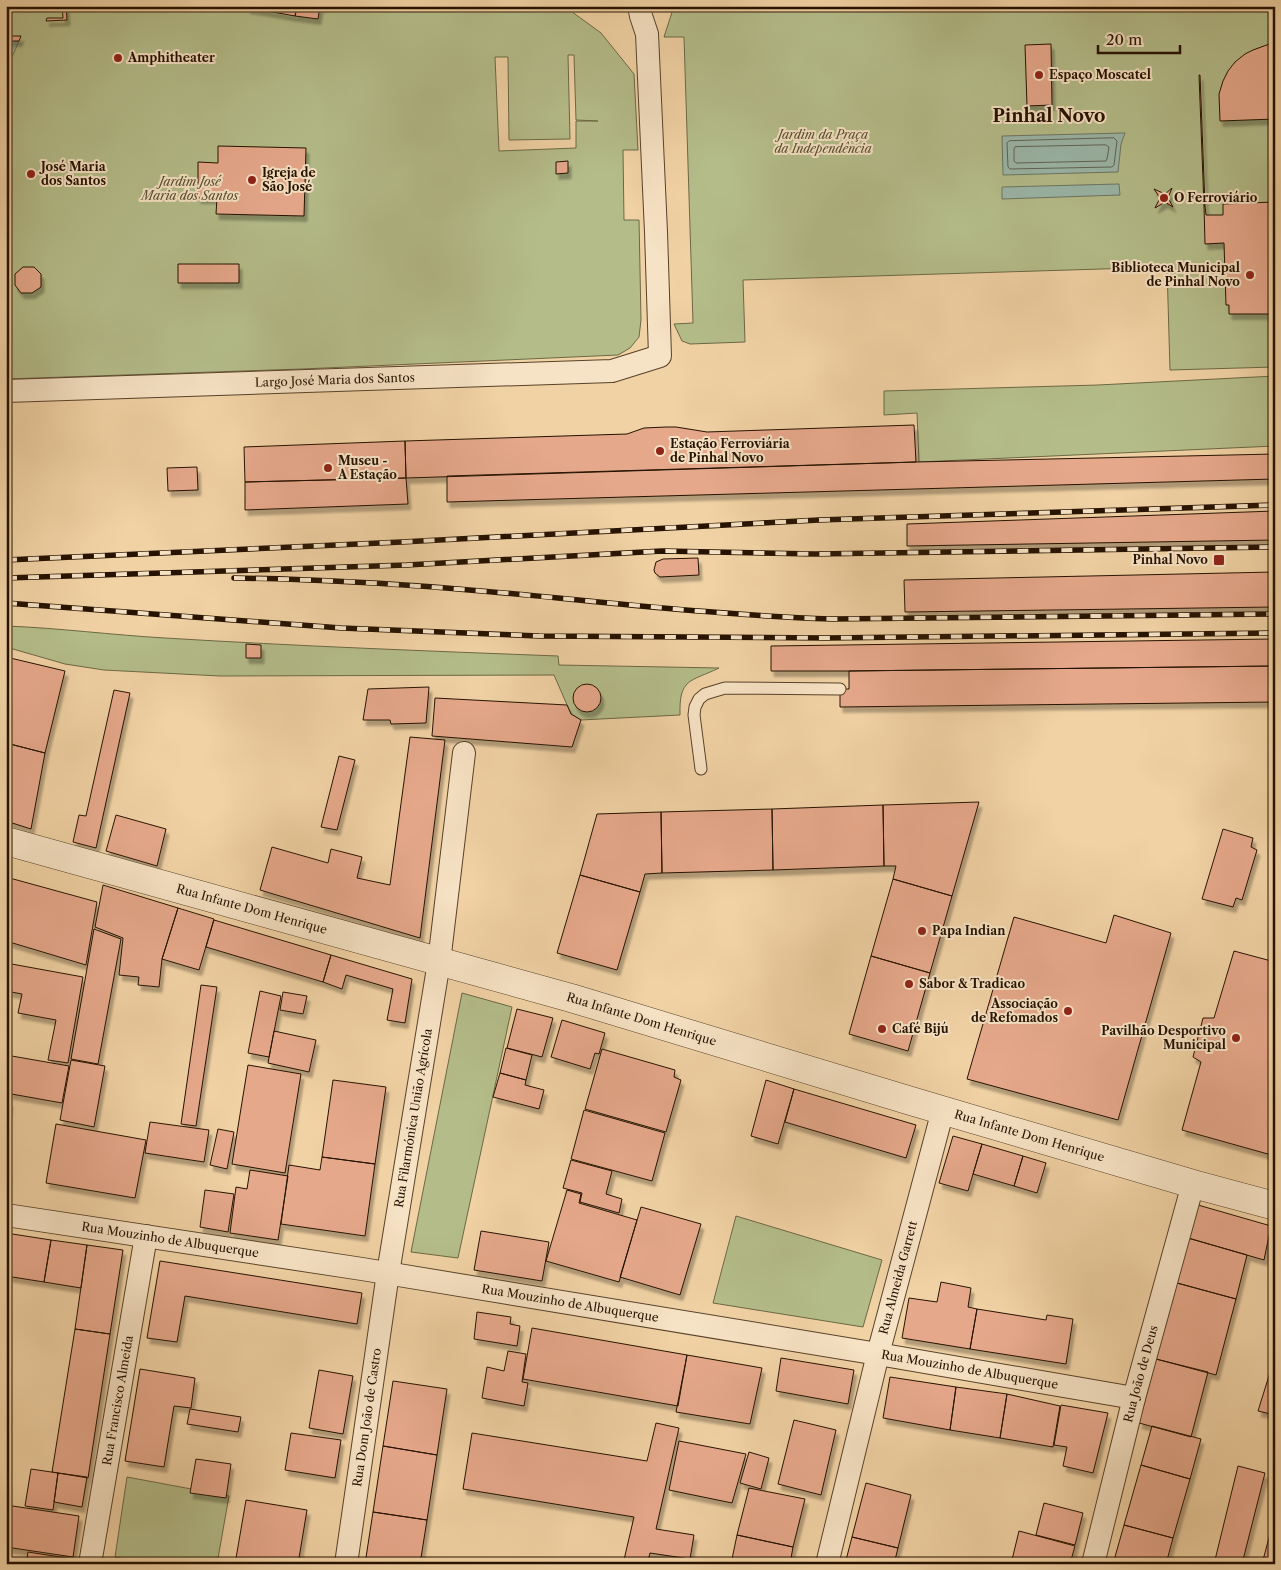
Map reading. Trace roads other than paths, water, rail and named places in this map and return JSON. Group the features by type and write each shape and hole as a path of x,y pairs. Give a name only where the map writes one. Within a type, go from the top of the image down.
{"street":[{"name":"Largo José Maria dos Santos","path":"6,392 612,371 660,356 647,34 637,10"},
{"name":"Rua Filarmónica União Agrícola","path":"388,1273 439,962 464,753"},
{"name":"Rua Infante Dom Henrique","path":"6,842 571,998 1193,1184 1275,1206"},
{"name":"Rua Almeida Garrett","path":"827,1564 878,1354 943,1110"},
{"name":"Rua João de Deus","path":"1093,1564 1134,1398 1193,1184"},
{"name":"Rua Mouzinho de Albuquerque","path":"6,1215 388,1273 1134,1398"},
{"name":"Rua Francisco Almeida","path":"90,1564 146,1236"},
{"name":"Rua Dom João de Castro","path":"346,1564 388,1273"}],"lane":[{"path":"701,769 694,707 705,694 725,688 840,689"}],"water":[{"path":"6,41 19,41 6,71"},
{"path":"1125,133 1121,144 1118,172 1003,175 1002,136"},
{"path":"1119,184 1120,195 1002,199 1002,187"}],"railway":[{"path":"6,560 819,520 1275,505"},
{"path":"6,578 407,565 662,551 815,554 1275,547"},
{"path":"234,578 402,585 691,610 832,619 1275,614"},
{"path":"6,603 341,628 539,636 826,638 1275,633"}],"place":[{"name":"Amphitheater","path":"118,58"},
{"name":"Espaço Moscatel","path":"1039,75"},
{"name":"José Maria dos Santos","path":"31,174"},
{"name":"Igreja de São José","path":"252,180"},
{"name":"O Ferroviário","path":"1164,198"},
{"name":"Biblioteca Municipal de Pinhal Novo","path":"1250,275"},
{"name":"Estação Ferroviária de Pinhal Novo","path":"660,451"},
{"name":"Museu - A Estação","path":"328,468"},
{"name":"Pinhal Novo","path":"1219,560"},
{"name":"Papa Indian","path":"922,931"},
{"name":"Sabor & Tradicao","path":"909,984"},
{"name":"Associação de Refomados","path":"1068,1011"},
{"name":"Café Bijú","path":"882,1029"},
{"name":"Pavilhão Desportivo Municipal","path":"1236,1038"}],"district":[{"name":"Pinhal Novo","path":"1049,116"}],"park label":[{"name":"Jardim da Praça da Independência","path":"823,142"},
{"name":"Jardim José Maria dos Santos","path":"190,189"}]}
